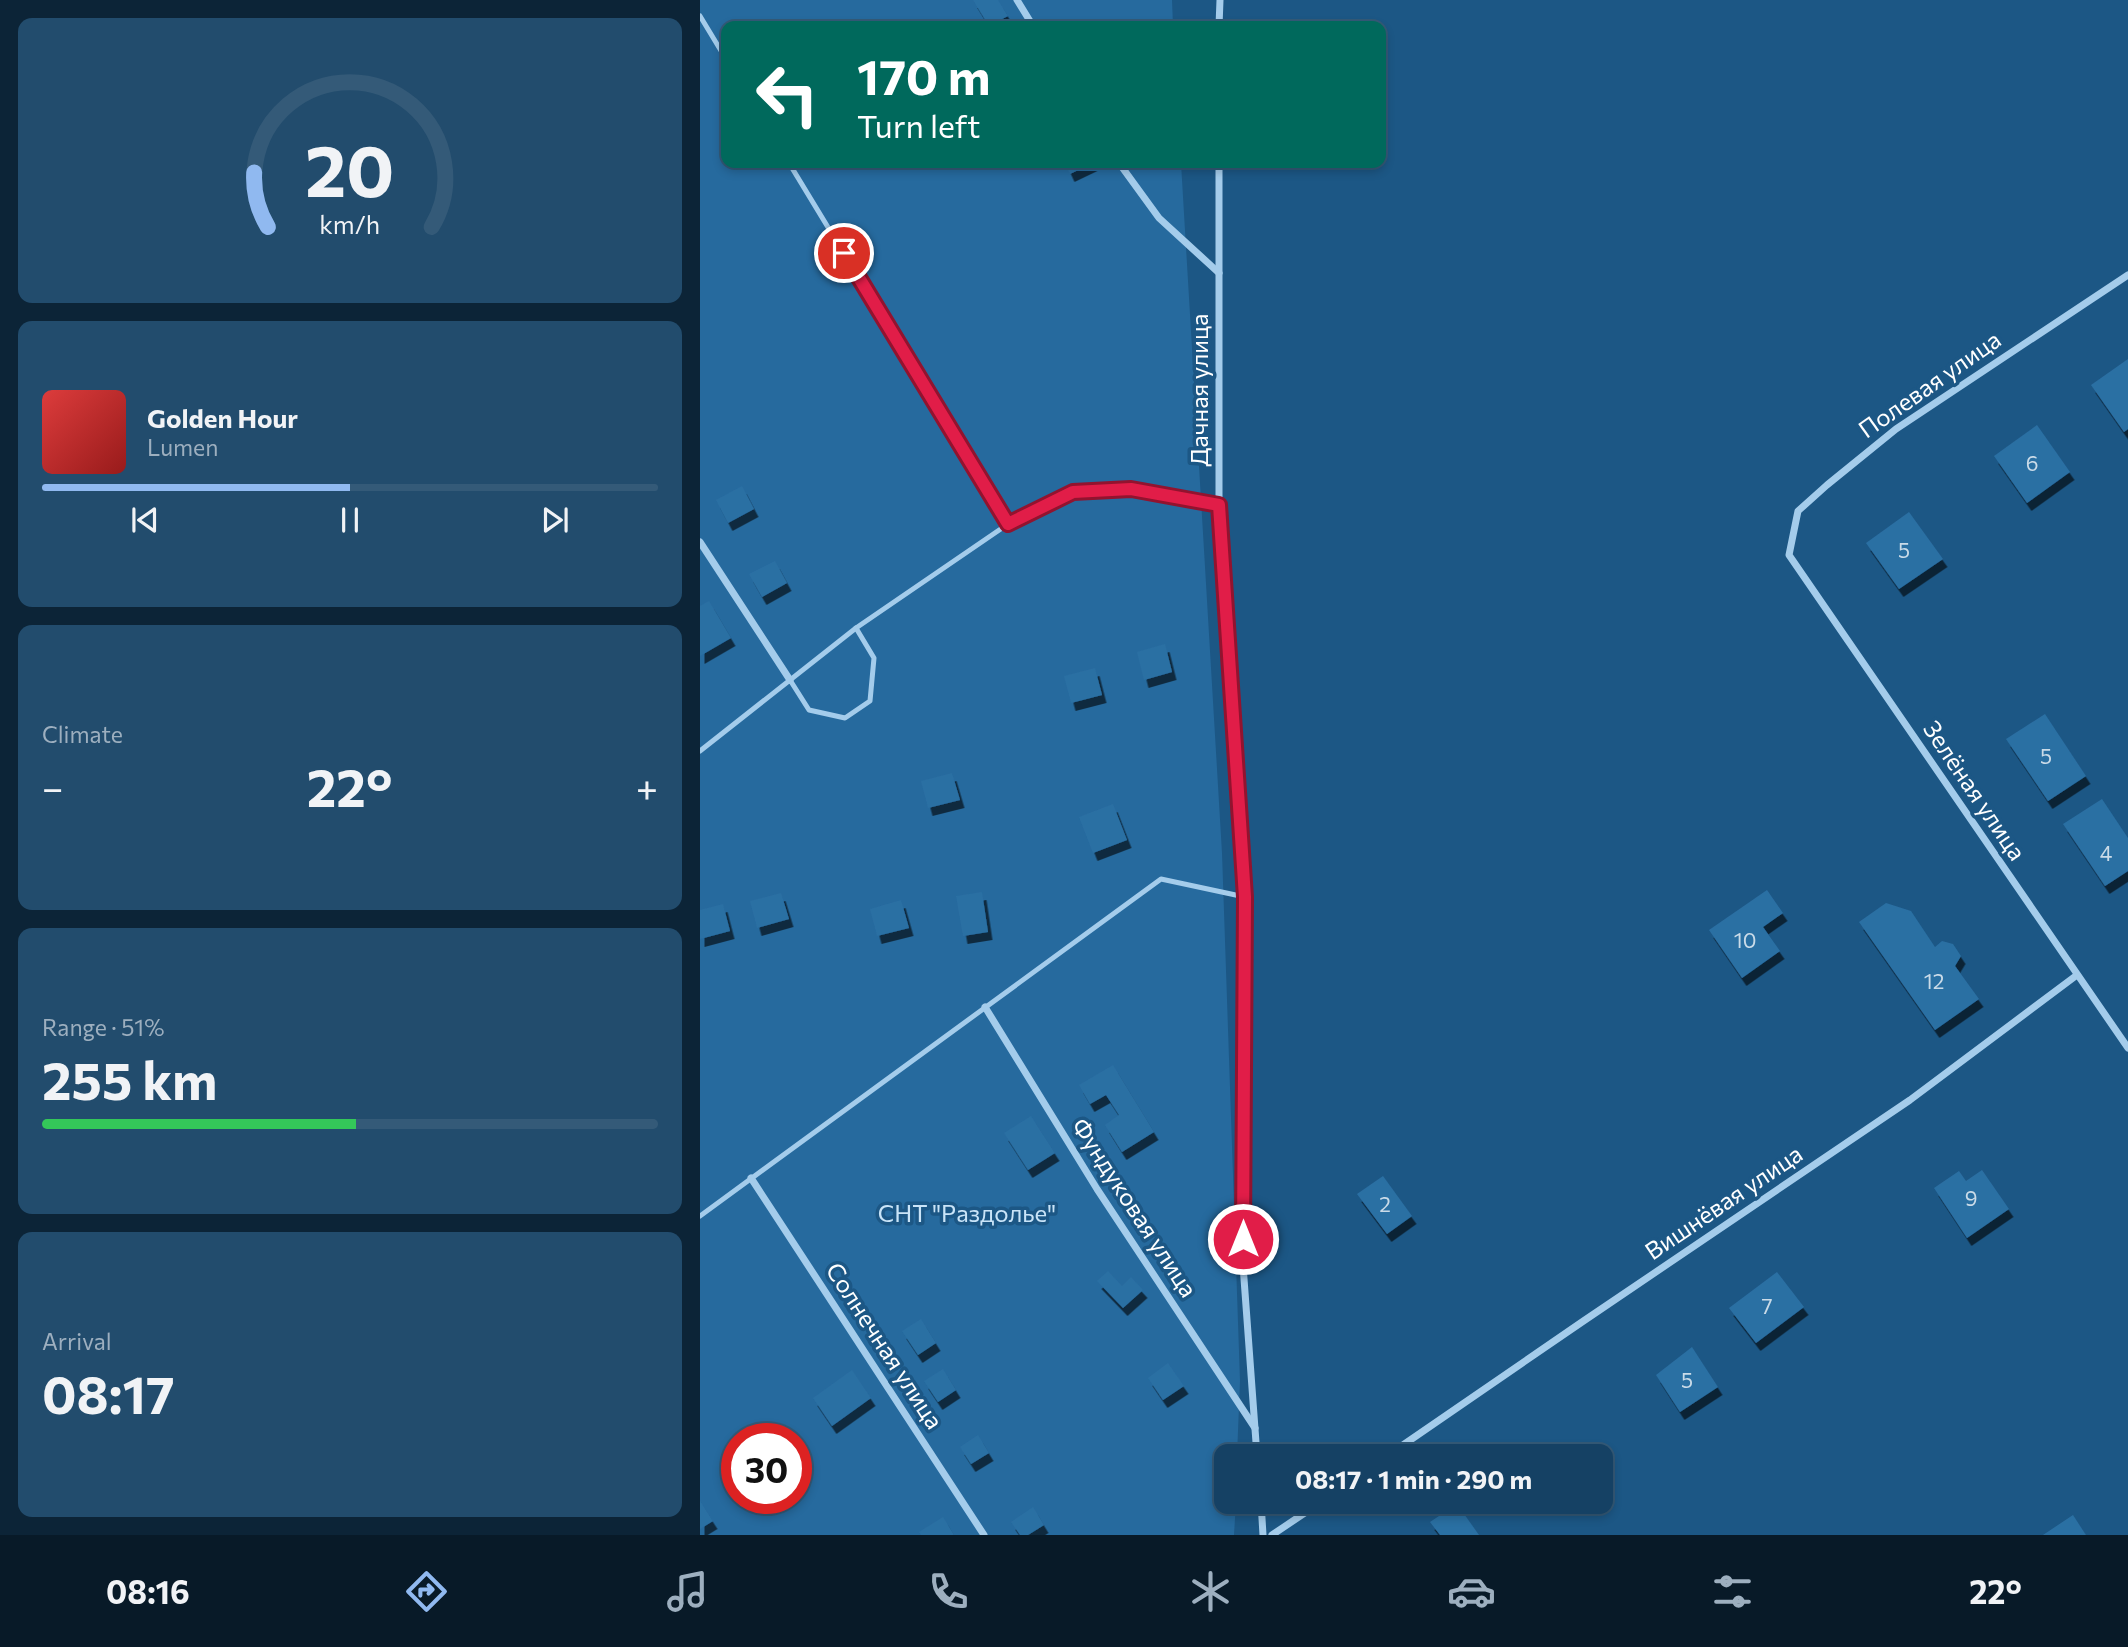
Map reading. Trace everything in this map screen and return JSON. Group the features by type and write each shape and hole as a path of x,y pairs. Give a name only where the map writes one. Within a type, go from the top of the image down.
{"street":[{"path":"1017,0 1030,21"},
{"path":"1220,0 1220,21"},
{"path":"1123,168 1159,218 1219,273"},
{"name":"Дачная улица","path":"1219,168 1219,505 1245,897 1243,1265 1256,1444"},
{"name":"Полевая улица","path":"1789,555 1798,511 1826,485 1896,429 2128,275"},
{"path":"700,542 790,680"},
{"name":"Зелёная улица","path":"1789,555 2128,1048"},
{"name":"Вишнёвая улица","path":"1404,1444 1910,1100 2077,975"},
{"name":"Фундуковая улица","path":"985,1007 1097,1189 1255,1428"},
{"name":"Солнечная улица","path":"751,1178 984,1535"},
{"path":"1262,1514 1264,1535"},
{"path":"1272,1535 1303,1514"}],"lane":[{"path":"700,16 721,51"},
{"path":"792,168 1008,524"},
{"path":"700,751 856,628 1008,524 1073,492 1131,489 1219,505"},
{"path":"790,680 808,710 845,718 870,701 874,658 856,628"},
{"path":"700,1216 1161,879 1245,897"}],"green space":[{"name":"СНТ \"Раздолье\"","path":"700,0 1172,0 1173,21 721,21 721,168 1181,168 1222,853 1240,1381 1237,1444 1214,1444 1214,1514 1235,1514 1234,1535 700,1535"}],"building":[{"path":"973,0 998,0 1008,16 998,21 986,21"},
{"path":"1067,168 1083,168 1070,174"},
{"path":"2128,359 2128,429 2124,432 2091,385"},
{"path":"2037,425 2070,472 2027,503 1994,456"},
{"path":"742,486 754,509 728,523 716,500"},
{"path":"1909,512 1943,559 1899,589 1866,543"},
{"path":"775,561 787,583 762,597 749,574"},
{"path":"709,601 731,638 700,656 700,606"},
{"path":"1165,644 1172,672 1144,680 1137,652"},
{"path":"1095,668 1102,695 1071,703 1064,676"},
{"path":"2045,714 2086,776 2048,801 2006,739"},
{"path":"952,773 960,800 928,808 921,781"},
{"path":"2102,799 2128,838 2128,871 2105,886 2063,824"},
{"path":"1113,804 1127,840 1093,853 1079,817"},
{"path":"1767,890 1783,913 1763,927 1780,951 1742,978 1709,930"},
{"path":"982,892 988,932 963,936 956,896"},
{"path":"781,893 789,919 757,928 750,901"},
{"path":"901,900 909,928 877,936 870,909"},
{"path":"1886,903 1911,911 1935,947 1942,941 1953,944 1961,956 1955,966 1979,999 1935,1030 1859,922"},
{"path":"723,904 730,931 700,939 700,910"},
{"path":"1113,1065 1154,1132 1122,1152 1105,1125 1119,1115 1106,1095 1090,1104 1079,1085"},
{"path":"1031,1116 1055,1153 1028,1170 1004,1133"},
{"path":"1982,1170 2009,1209 1967,1238 1934,1188 1959,1171 1966,1181"},
{"path":"1383,1176 1412,1216 1387,1234 1357,1194"},
{"path":"1108,1271 1122,1286 1131,1277 1143,1290 1123,1308 1097,1281"},
{"path":"1777,1272 1804,1307 1756,1343 1729,1308"},
{"path":"921,1319 936,1343 918,1355 902,1331"},
{"path":"1692,1347 1718,1387 1680,1412 1656,1375"},
{"path":"1168,1363 1184,1386 1163,1400 1148,1378"},
{"path":"943,1369 956,1390 938,1402 924,1381"},
{"path":"852,1370 871,1398 832,1426 813,1398"},
{"path":"978,1435 989,1453 971,1464 960,1447"},
{"path":"700,1501 713,1521 700,1529"},
{"path":"1033,1507 1044,1525 1028,1535 1020,1535 1011,1522"},
{"path":"1442,1514 1464,1514 1479,1535 1440,1535 1430,1522"},
{"path":"2073,1515 2086,1535 2043,1535"},
{"path":"943,1517 954,1535 921,1535 919,1532"}],"route":[{"path":"844,253 1008,524 1073,492 1131,489 1219,505 1245,897 1243,1239"}]}
